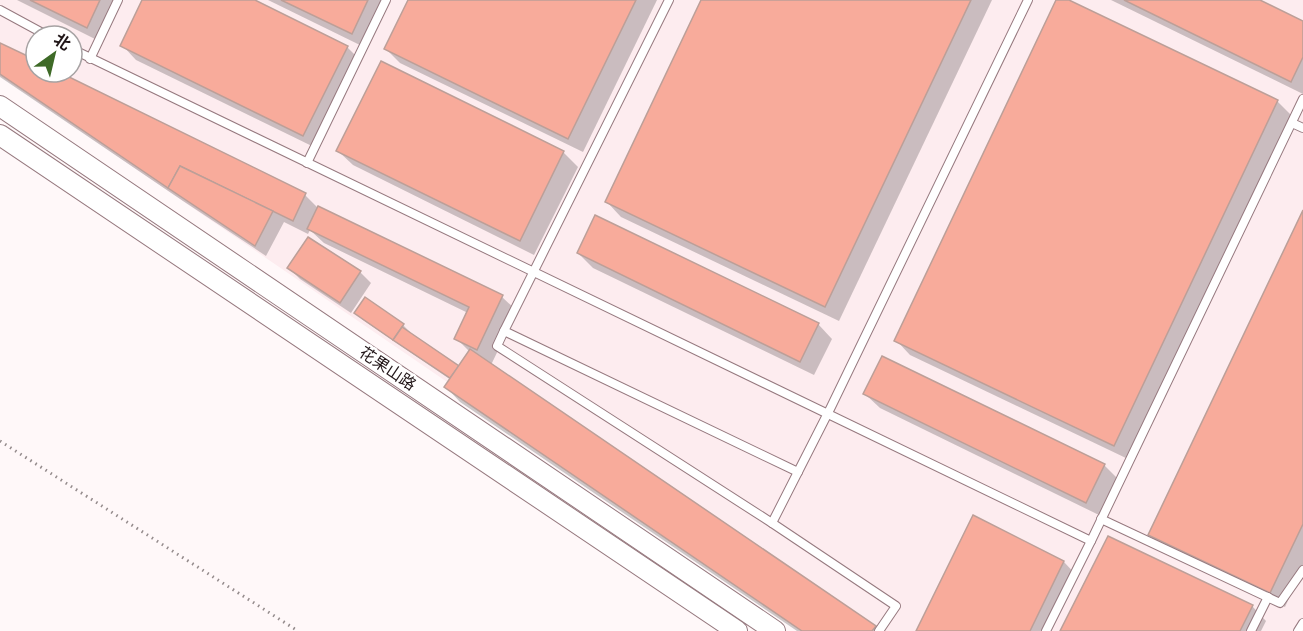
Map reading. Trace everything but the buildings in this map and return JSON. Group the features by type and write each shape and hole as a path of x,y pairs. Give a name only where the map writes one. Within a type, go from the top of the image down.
{"street":[{"name":"花果山路","path":"0,106 775,631"},
{"name":"花果山路","path":"0,135 737,631"}],"lane":[{"path":"90,59 118,0"},
{"path":"307,163 386,0"},
{"path":"669,0 497,346 772,523 896,606 879,631"},
{"path":"772,523 1028,0"},
{"path":"0,10 26,24"},
{"path":"84,56 1091,541"},
{"path":"1046,631 1303,99"},
{"path":"1292,123 1303,128"},
{"path":"504,331 798,472"},
{"path":"1101,519 1280,603 1303,570"},
{"path":"1251,631 1268,597"},
{"path":"1298,631 1303,623"}],"path":[{"path":"0,441 298,631"}],"shaded area":[{"path":"0,0 1303,0 1303,631 811,631 0,76"}]}
